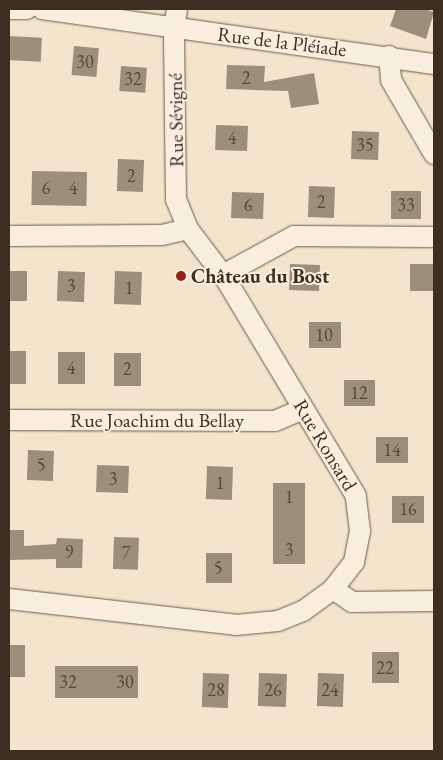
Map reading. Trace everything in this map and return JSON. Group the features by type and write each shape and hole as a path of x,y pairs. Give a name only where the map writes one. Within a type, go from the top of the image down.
{"street":[{"path":"9,9 27,9"},
{"name":"Rue de la Pléiade","path":"42,9 176,18 434,64"},
{"name":"Rue Sévigné","path":"176,18 176,200 188,229"},
{"path":"389,56 391,80 434,154"},
{"path":"9,236 162,235 188,229"},
{"name":"Rue Ronsard","path":"9,599 236,625 278,621 303,611 333,589 354,562 360,531 356,496 223,275 188,229"},
{"path":"223,275 294,236 434,238"},
{"name":"Rue Joachim du Bellay","path":"9,420 275,421 303,409"},
{"path":"333,589 352,602 434,601"}],"building":[{"path":"396,9 424,9 434,12 426,39 390,26"},
{"path":"9,36 42,38 41,62 9,60"},
{"path":"74,46 99,48 96,77 71,75"},
{"path":"227,65 265,66 264,82 314,73 319,104 291,108 288,91 226,89"},
{"path":"121,66 147,68 145,93 119,91"},
{"path":"216,125 248,126 247,151 215,150"},
{"path":"352,131 379,132 378,160 351,159"},
{"path":"118,159 144,160 143,192 117,191"},
{"path":"32,171 87,172 86,206 31,205"},
{"path":"309,186 335,187 334,218 308,217"},
{"path":"391,191 421,191 421,219 391,219"},
{"path":"232,192 264,193 263,219 231,218"},
{"path":"290,264 320,265 319,291 289,290"},
{"path":"410,264 434,264 434,291 410,291"},
{"path":"9,271 27,271 27,301 9,301"},
{"path":"58,271 85,272 84,302 57,301"},
{"path":"115,271 142,272 141,305 114,304"},
{"path":"309,322 341,322 341,348 309,348"},
{"path":"9,351 26,351 26,384 9,384"},
{"path":"58,352 85,352 85,384 58,384"},
{"path":"114,353 141,353 141,386 114,386"},
{"path":"344,380 375,380 375,406 344,406"},
{"path":"376,437 408,437 408,463 376,463"},
{"path":"28,450 54,451 53,481 27,480"},
{"path":"97,465 129,466 128,493 96,492"},
{"path":"207,466 233,467 232,500 206,499"},
{"path":"273,483 305,483 305,564 273,564"},
{"path":"392,496 424,496 424,523 392,523"},
{"path":"9,530 24,530 24,546 56,544 57,538 83,539 82,568 56,568 56,559 9,560"},
{"path":"114,537 139,538 138,570 113,569"},
{"path":"206,553 232,553 232,583 206,583"},
{"path":"9,645 25,645 25,677 9,677"},
{"path":"372,652 399,652 399,683 372,683"},
{"path":"55,666 138,666 138,698 55,698"},
{"path":"203,673 229,674 228,708 202,707"},
{"path":"259,673 287,674 286,707 258,706"},
{"path":"318,673 344,674 343,707 317,706"}],"place":[{"name":"Château du Bost","path":"181,276"}]}
